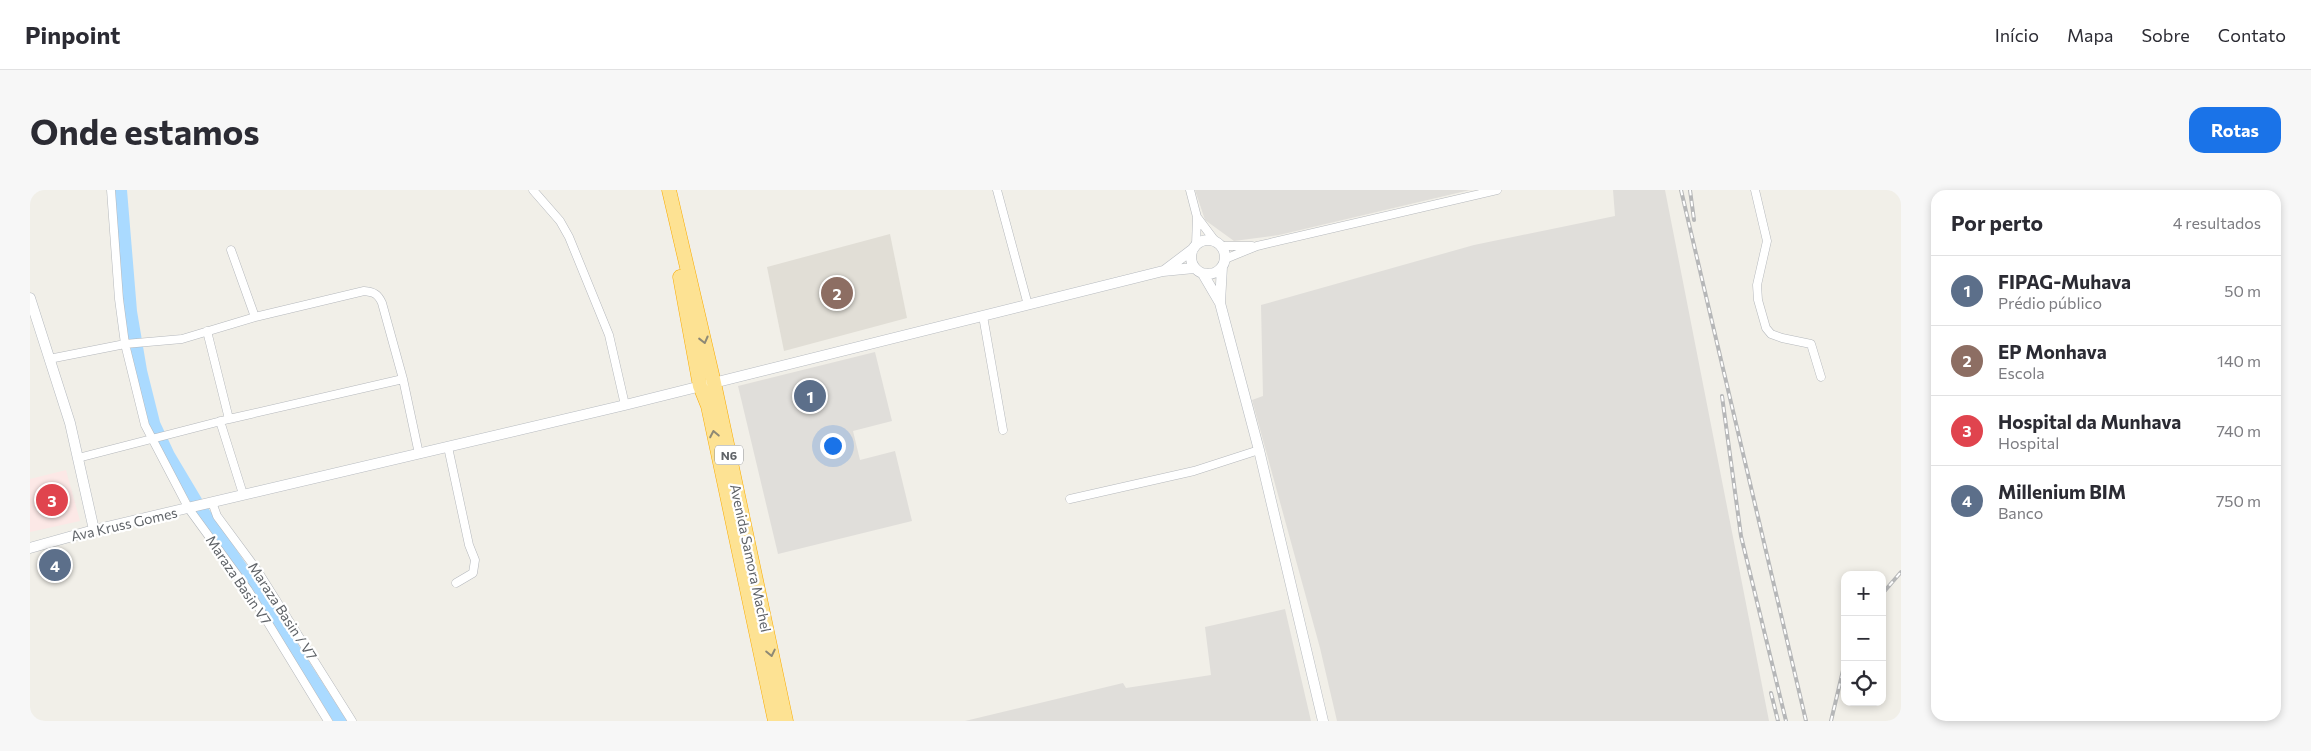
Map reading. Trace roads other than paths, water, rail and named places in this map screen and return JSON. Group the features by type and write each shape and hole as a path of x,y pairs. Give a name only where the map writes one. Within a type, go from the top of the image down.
{"highway":[{"name":"Avenida Samora Machel","path":"661,190 700,386 708,406 775,721"},
{"name":"Avenida Samora Machel","path":"669,190 714,383 786,721"}],"main road":[{"path":"1163,271 1205,240 1218,244 1224,263 1220,303"},
{"path":"1194,247 1190,257 1220,303 1258,450 1323,721"},
{"path":"1163,271 1199,271 1214,274 1224,263"},
{"name":"Ava Kruss Gomes","path":"30,548 94,530 190,509 243,494 625,405 1163,271"},
{"path":"30,298 70,422 94,530"}],"street":[{"name":"Maraza Basin V7","path":"112,190 118,289 125,344 145,425 190,509 248,590 328,721"},
{"path":"534,190 560,221 569,237 609,335 625,405"},
{"path":"997,190 1028,305"},
{"path":"1190,190 1197,218 1194,247"},
{"path":"1224,263 1257,246 1498,190"},
{"path":"1755,190 1767,240 1757,285 1758,300 1766,328 1771,334 1782,338 1811,344 1822,377"},
{"path":"1197,218 1218,244 1257,246"},
{"path":"231,250 255,317"},
{"path":"49,359 125,344 182,339 255,317 364,291 372,292 379,296 382,303 403,379 419,454"},
{"path":"983,316 1003,430"},
{"path":"207,332 229,419"},
{"path":"78,458 220,421 403,379"},
{"path":"220,421 243,494"},
{"path":"448,447 468,545 475,560 473,573 456,583"},
{"path":"1070,499 1194,471 1258,450"},
{"name":"Maraza Basin / V7","path":"212,502 217,516 258,570 352,721"}],"water":[{"path":"115,190 127,190 137,311 147,370 160,422 174,452 202,499 257,580 347,721 333,721 250,587 198,515 157,445 148,424 127,339 114,204"}],"railway":[{"path":"1681,190 1806,721"},
{"path":"1690,190 1694,220"},
{"path":"1722,396 1741,536 1786,721"},
{"path":"1886,589 1901,572"},
{"path":"1831,721 1841,679"},
{"path":"1771,693 1778,721"}],"place":[{"name":"EP Monhava","path":"837,293"},
{"name":"FIPAG-Muhava","path":"810,396"},
{"name":"Hospital da Munhava","path":"52,500"},
{"name":"Millenium BIM","path":"55,565"}]}
